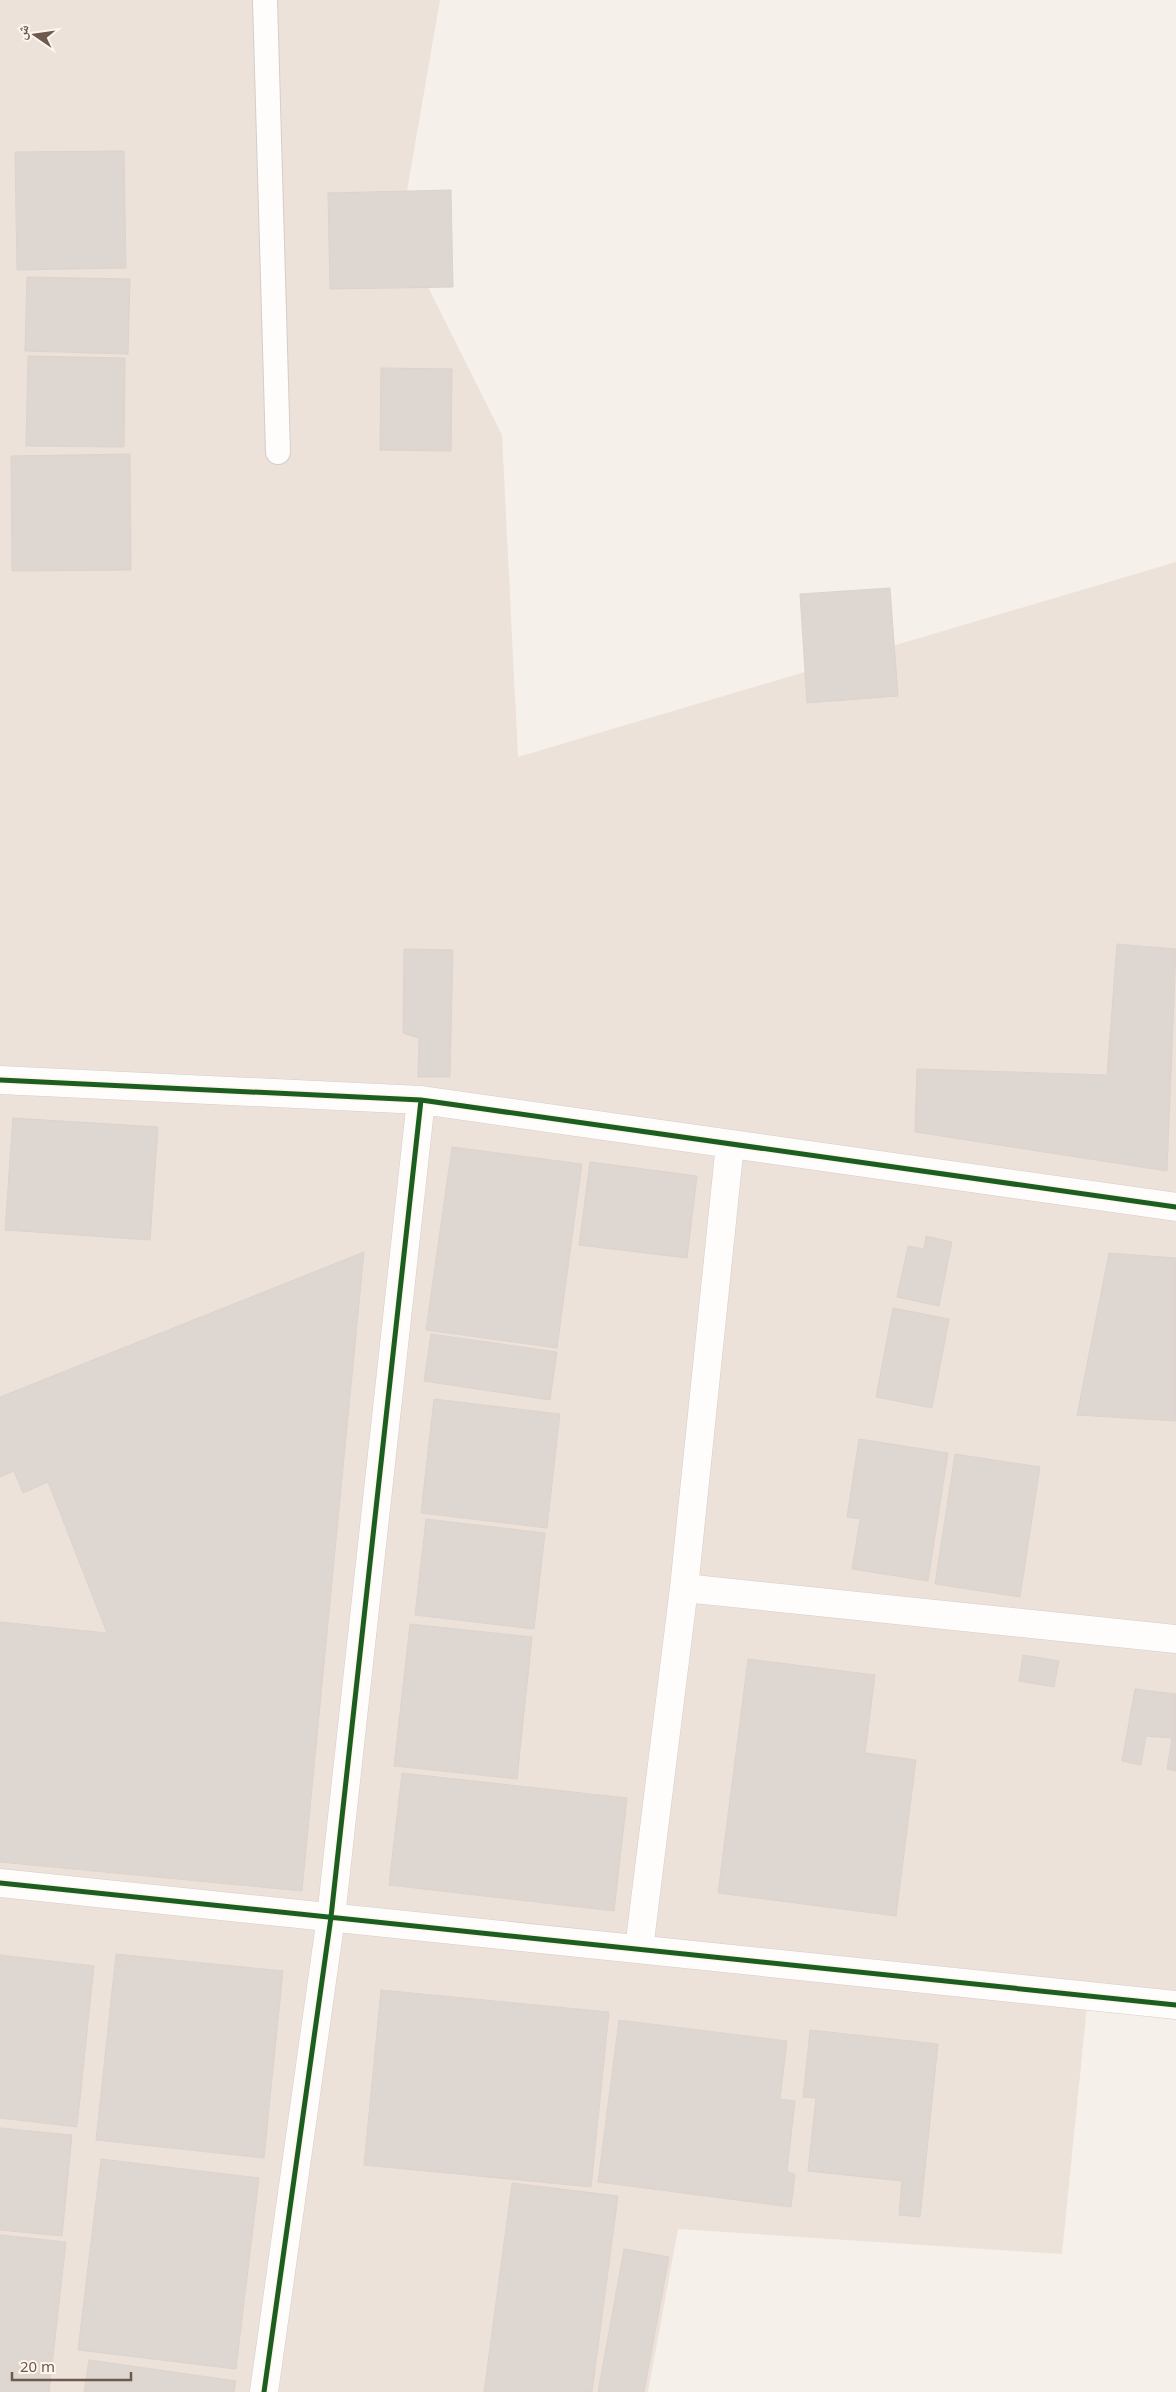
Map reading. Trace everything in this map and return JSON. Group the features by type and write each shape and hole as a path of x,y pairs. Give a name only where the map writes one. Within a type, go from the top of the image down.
{"street":[{"path":"0,1080 421,1100 1176,1207"},
{"path":"264,2392 331,1917 421,1100"},
{"path":"639,1949 684,1588 730,1144"},
{"path":"684,1588 1176,1639"},
{"path":"0,1883 1176,2005"}],"lane":[{"path":"265,0 278,452"}],"shaded area":[{"path":"0,0 440,0 400,231 502,435 518,757 1176,562 1176,2005 1088,1996 1062,2254 678,2229 648,2392 0,2392"}],"building":[{"path":"124,151 126,268 17,270 15,152"},
{"path":"451,190 453,287 330,289 328,193"},
{"path":"27,277 130,279 128,354 25,351"},
{"path":"28,356 125,358 124,447 26,446"},
{"path":"381,368 452,369 451,451 380,450"},
{"path":"130,454 131,570 12,571 11,456"},
{"path":"890,588 898,696 807,703 800,594"},
{"path":"1117,944 1176,949 1167,1171 915,1132 917,1069 1107,1075"},
{"path":"404,949 453,950 450,1077 418,1077 419,1038 403,1033"},
{"path":"13,1118 158,1127 150,1240 5,1230"},
{"path":"452,1147 582,1164 557,1348 426,1330"},
{"path":"590,1162 697,1176 687,1258 579,1245"},
{"path":"926,1236 952,1242 939,1306 897,1297 908,1246 924,1249"},
{"path":"364,1252 302,1891 0,1862 0,1622 107,1633 48,1482 23,1493 14,1471 0,1477 0,1397"},
{"path":"1109,1253 1176,1258 1176,1421 1077,1415"},
{"path":"893,1308 949,1319 932,1408 876,1397"},
{"path":"431,1334 557,1352 550,1400 424,1381"},
{"path":"434,1399 560,1414 547,1528 421,1513"},
{"path":"859,1439 948,1453 928,1581 852,1569 860,1519 847,1517"},
{"path":"955,1454 1040,1467 1020,1597 935,1584"},
{"path":"426,1519 545,1533 534,1629 415,1615"},
{"path":"410,1624 532,1637 517,1779 394,1766"},
{"path":"1023,1655 1059,1661 1054,1687 1019,1681"},
{"path":"748,1659 875,1675 865,1753 916,1760 896,1916 718,1893"},
{"path":"1135,1689 1176,1694 1176,1771 1167,1769 1172,1738 1146,1736 1141,1765 1122,1761"},
{"path":"402,1773 627,1798 614,1911 389,1885"},
{"path":"116,1954 283,1971 264,2158 96,2140"},
{"path":"0,1955 94,1966 77,2127 0,2118"},
{"path":"381,1990 609,2012 591,2187 364,2165"},
{"path":"619,2020 787,2041 780,2099 795,2101 787,2171 795,2175 791,2207 598,2182"},
{"path":"810,2030 938,2044 920,2217 899,2215 902,2181 808,2171 816,2098 803,2097"},
{"path":"0,2128 72,2135 62,2236 0,2230"},
{"path":"101,2159 259,2178 236,2369 78,2350"},
{"path":"512,2183 618,2196 592,2392 484,2392"},
{"path":"0,2235 66,2242 49,2392 0,2392"},
{"path":"624,2249 669,2257 644,2392 598,2392"},
{"path":"89,2360 236,2381 234,2392 84,2392"}],"cycle path":[{"path":"0,1080 421,1100 1176,1207"},
{"path":"264,2392 331,1917 421,1100"},
{"path":"0,1883 1176,2005"}]}
